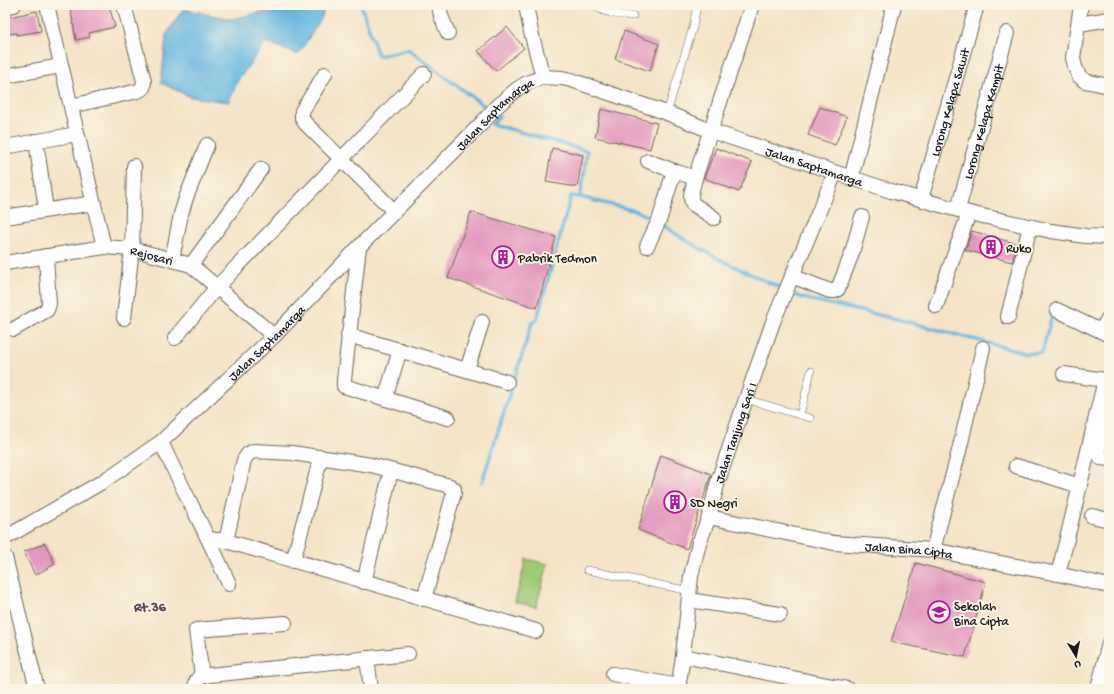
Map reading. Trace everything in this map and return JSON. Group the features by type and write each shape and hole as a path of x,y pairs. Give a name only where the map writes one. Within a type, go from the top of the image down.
{"street":[{"path":"5,7 14,5"},
{"path":"47,5 104,247"},
{"path":"71,106 138,91 143,88 144,81 124,5"},
{"path":"439,5 441,16 448,33"},
{"path":"526,5 531,32 543,77"},
{"path":"714,218 700,210 691,201 696,178 752,5"},
{"path":"851,179 894,5"},
{"name":"Lorong Kelapa Sawit","path":"921,199 977,5"},
{"path":"1081,5 1074,58 1075,67 1079,76 1085,81 1109,86"},
{"path":"1079,24 1109,19"},
{"name":"Lorong Kelapa Kampit","path":"936,306 964,211 1007,33"},
{"path":"5,76 61,66"},
{"path":"325,74 302,111 302,116 305,123 394,211"},
{"path":"175,338 217,287 424,74"},
{"name":"Jalan Saptamarga","path":"5,538 102,482 161,442 274,336 497,106 517,88 543,77 571,80 666,113 711,131 851,179 921,199 964,211 1063,233 1109,237"},
{"path":"5,147 77,134"},
{"path":"36,141 46,210"},
{"path":"172,260 181,214 207,145"},
{"path":"648,161 696,178"},
{"path":"124,318 132,249 134,166"},
{"path":"191,265 261,169"},
{"path":"647,246 659,221 674,171"},
{"path":"835,173 791,280 830,291 838,290 851,256 862,217"},
{"path":"5,217 94,203"},
{"path":"1008,317 1030,226"},
{"name":"Rejosari","path":"5,263 104,247 132,249 191,265 274,336"},
{"path":"359,247 348,335 344,386 448,418"},
{"path":"14,329 47,310 49,304 46,256"},
{"name":"Jalan Tanjung Sari I","path":"678,688 694,560 709,517 718,481 746,399 773,322 791,280"},
{"path":"1057,310 1105,332 1109,317"},
{"path":"466,370 482,322"},
{"path":"348,335 507,382"},
{"path":"933,550 959,451 983,348"},
{"path":"384,399 400,350"},
{"path":"1058,574 1074,516 1080,486 1107,380 1064,374"},
{"path":"1109,407 1106,410 1098,452 1101,458 1109,460"},
{"path":"161,442 175,473 209,539 229,584"},
{"path":"226,541 244,460 248,454 256,450 321,457 371,466 452,487 454,489 424,599"},
{"path":"293,561 321,457"},
{"path":"1016,466 1080,486"},
{"path":"364,582 391,471"},
{"path":"1092,516 1109,520"},
{"name":"Jalan Bina Cipta","path":"709,517 834,543 933,550 1058,574 1109,586"},
{"path":"209,539 226,541 364,582 536,630"},
{"path":"5,557 37,689"},
{"path":"689,595 780,614"},
{"path":"285,623 196,630 198,683 367,658 408,654"},
{"path":"1098,689 1106,668 1109,643"},
{"path":"682,656 848,689"},
{"path":"367,658 371,689"},
{"path":"613,674 678,688"}],"lane":[{"path":"594,5 599,10 609,13 620,16 632,16"},
{"path":"666,113 693,27 697,5"},
{"path":"800,415 811,371"},
{"path":"746,399 810,418"},
{"path":"587,570 689,595"}],"green space":[{"path":"526,559 548,564 536,607 515,602"}],"water":[{"path":"273,5 326,5 321,19 298,55 266,42 238,80 229,102 191,97 161,83 166,35 183,9 232,19 266,11"}],"building":[{"path":"70,5 84,5 85,8 98,5 109,5 115,27 89,33 90,37 76,40"},
{"path":"37,11 41,31 17,35 17,33 5,34 5,18"},
{"path":"507,27 524,48 496,71 478,51"},
{"path":"624,31 659,44 650,71 615,59"},
{"path":"820,107 847,117 835,145 808,135"},
{"path":"601,109 657,123 650,149 595,137"},
{"path":"552,148 583,155 577,187 546,182"},
{"path":"716,148 752,162 739,192 704,178"},
{"name":"Pabrik Tedmon","path":"471,212 556,237 537,308 448,278"},
{"name":"Ruko","path":"972,231 1017,244 1012,262 965,250"},
{"name":"SD Negri","path":"661,455 711,474 687,549 638,530"},
{"path":"45,543 55,564 35,575 24,552"},
{"name":"Sekolah Bina Cipta","path":"916,563 986,582 965,657 891,642"}],"waterway":[{"path":"361,5 378,56 408,49 483,105"},
{"path":"499,117 492,124 587,151 580,197 636,211 656,220"},
{"path":"482,482 532,323 537,319 571,196 580,197"},
{"path":"661,224 675,234 705,251 783,289"},
{"path":"788,292 802,298 901,320 1026,353 1042,353 1053,311"}],"place":[{"name":"Ruko","path":"991,247"},
{"name":"Pabrik Tedmon","path":"503,257"},
{"name":"SD Negri","path":"675,502"},
{"name":"Sekolah Bina Cipta","path":"939,612"}],"district":[{"name":"Rt.36","path":"150,606"}]}
